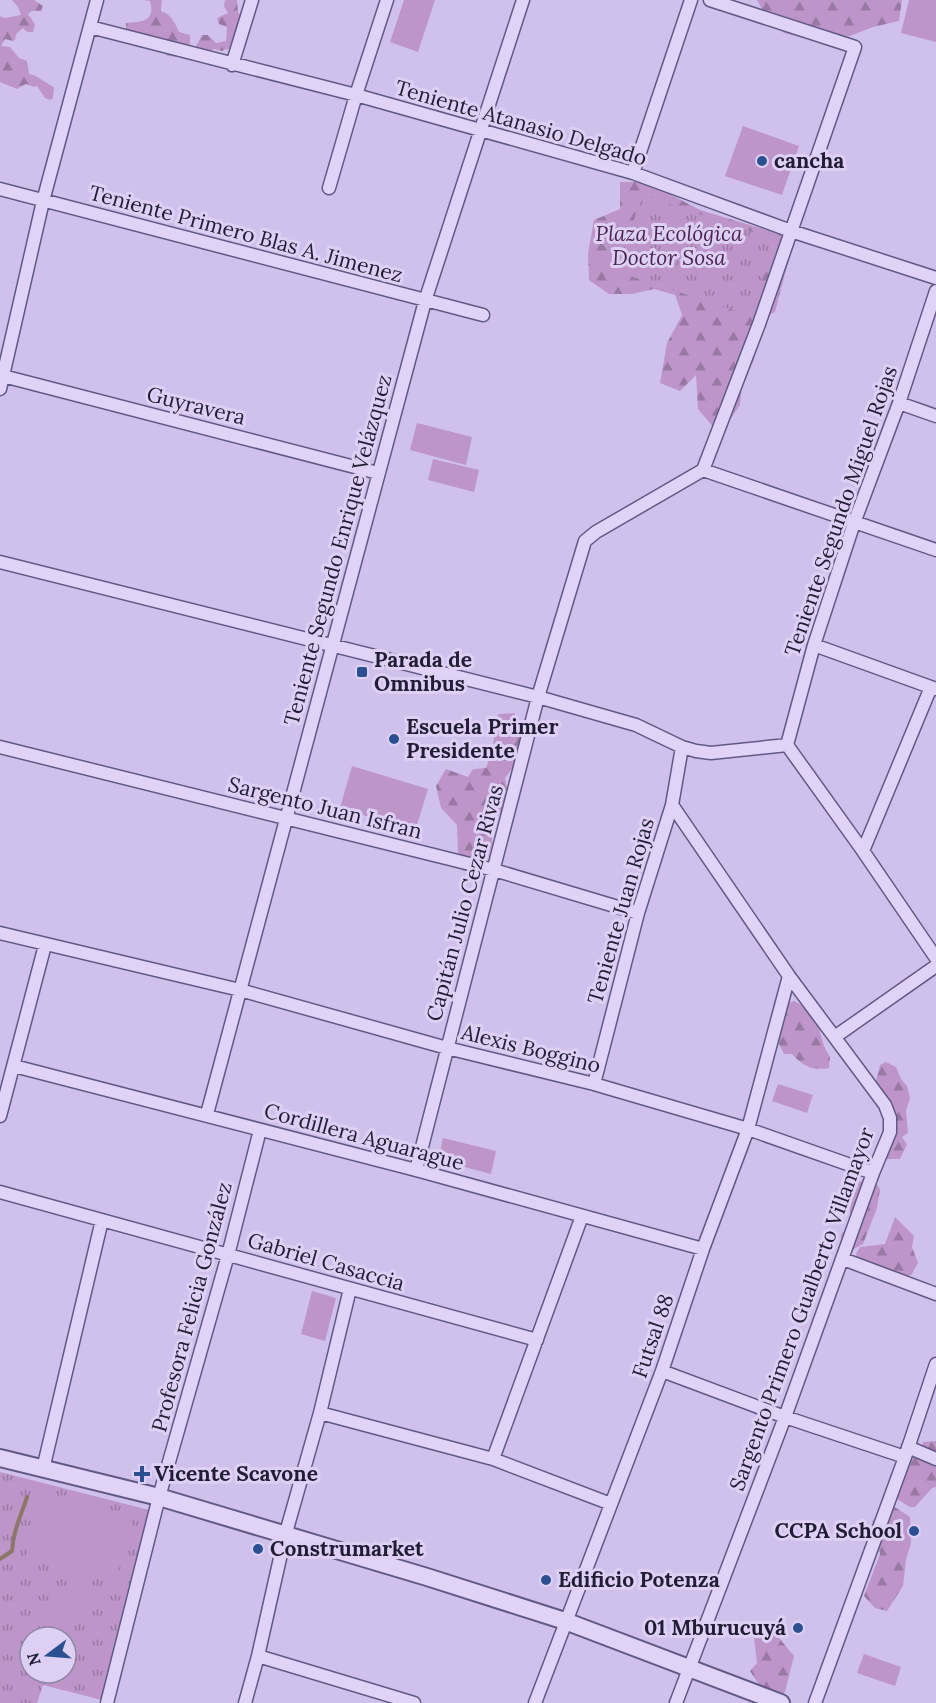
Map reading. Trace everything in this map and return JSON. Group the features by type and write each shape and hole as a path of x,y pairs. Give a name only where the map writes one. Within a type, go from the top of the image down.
{"street":[{"path":"0,389 43,201 97,0"},
{"path":"232,65 252,0"},
{"path":"329,188 387,0"},
{"name":"Teniente Segundo Enrique Velázquez","path":"207,1114 424,301 523,0"},
{"path":"633,173 691,0"},
{"path":"710,0 855,47 759,324 703,470 936,550"},
{"name":"Teniente Atanasio Delgado","path":"90,27 356,95 633,173 791,231 936,278"},
{"name":"Teniente Primero Blas A. Jimenez","path":"0,189 483,315"},
{"name":"Teniente Segundo Miguel Rojas","path":"787,745 814,645 854,523 899,404 936,291"},
{"name":"Guyravera","path":"3,376 378,473"},
{"path":"899,404 936,416"},
{"name":"Capitán Julio Cezar Rivas","path":"416,1170 538,697 585,541 596,532 703,470"},
{"path":"0,562 538,697 636,725 682,747 711,753 787,745 936,958"},
{"path":"814,645 934,688 863,851"},
{"name":"Sargento Juan Isfran","path":"0,747 494,870 638,913"},
{"name":"Teniente Juan Rojas","path":"594,1084 638,913 672,805 682,747"},
{"name":"Sargento Primero Gualberto Villamayor","path":"672,805 789,976 836,1036 885,1105 890,1118 890,1132 676,1703"},
{"name":"Alexis Boggino","path":"0,933 240,990 447,1048 594,1084 748,1129 873,1173"},
{"path":"0,1116 45,945"},
{"path":"836,1036 936,966"},
{"name":"Futsal 88","path":"535,1703 662,1371 703,1249 748,1129 789,976"},
{"name":"Cordillera Aguarague","path":"14,1066 207,1114 703,1249"},
{"name":"Profesora Felicia González","path":"107,1703 159,1497 228,1254 260,1130"},
{"name":"Gabriel Casaccia","path":"0,1192 537,1340"},
{"path":"493,1459 582,1216"},
{"path":"43,1469 102,1220"},
{"path":"843,1259 936,1294"},
{"path":"245,1703 285,1536 320,1413 350,1289"},
{"path":"815,1703 936,1364"},
{"path":"662,1371 785,1417 936,1459"},
{"path":"320,1413 493,1459 610,1504"},
{"path":"0,1458 159,1497 417,1574 565,1621 781,1703"},
{"path":"258,1656 414,1703"}],"green space":[{"path":"12,0 34,0 43,6 41,11 32,11 28,14 35,24 33,32 27,32 23,28 16,34 15,40 5,39 1,46 10,47 19,58 27,61 29,74 54,87 53,98 50,100 45,98 37,86 26,84 17,89 0,82 0,16 5,18 21,15"},
{"path":"143,0 162,0 161,11 170,17 179,32 190,35 190,44 182,47 183,57 167,56 164,50 138,47 126,31 126,23 146,20 149,17 150,1"},
{"path":"225,0 237,0 238,12 241,16 233,49 222,51 213,49 209,54 197,53 196,46 202,35 208,35 216,43 226,41 227,27 219,24 217,18 228,13 224,6"},
{"path":"404,0 435,0 418,52 390,42"},
{"path":"757,0 902,0 899,21 873,27 850,36 816,41 784,33 766,16"},
{"path":"909,0 936,0 936,42 901,33"},
{"name":"cancha","path":"743,126 799,146 782,195 725,176"},
{"path":"620,182 647,182 700,210 786,236 789,258 775,312 753,322 754,360 742,384 740,405 725,427 715,429 698,409 696,375 680,391 660,383 667,343 682,315 675,295 654,289 632,294 609,294 589,280 588,253 594,220 620,209"},
{"name":"Plaza Ecológica Doctor Sosa","path":"643,195 777,240 748,315 615,271"},
{"path":"417,423 472,437 466,465 410,450"},
{"path":"433,459 479,470 474,492 428,480"},
{"path":"514,713 524,734 515,765 505,778 510,802 492,822 492,845 483,871 463,871 458,852 457,825 441,808 436,786 446,769 468,777 473,769 486,768 492,751 498,714"},
{"path":"352,766 428,789 415,831 340,808"},
{"path":"794,1001 809,1009 818,1025 830,1057 829,1068 813,1068 800,1062 792,1054 784,1054 777,1040 785,1004"},
{"path":"886,1062 896,1067 907,1086 910,1098 906,1111 908,1133 902,1137 907,1144 900,1159 887,1159 883,1137 888,1108 875,1085 880,1065"},
{"path":"778,1084 813,1095 807,1113 772,1101"},
{"path":"443,1138 496,1151 491,1174 438,1160"},
{"path":"870,1179 880,1189 877,1208 863,1244 852,1250 841,1241 841,1234 851,1223 852,1199 859,1182"},
{"path":"895,1217 914,1236 912,1247 918,1263 912,1274 900,1282 860,1265 856,1254 860,1247 885,1244"},
{"path":"312,1291 336,1298 325,1341 301,1334"},
{"path":"936,1441 936,1487 932,1488 915,1507 910,1507 897,1499 895,1486 903,1462 920,1454 923,1442"},
{"path":"0,1472 149,1510 102,1700 43,1685 37,1703 0,1703"},
{"path":"42,1494 133,1519 115,1583 25,1558"},
{"path":"890,1504 910,1517 911,1543 906,1560 903,1586 887,1611 875,1608 864,1596 880,1554 872,1522 879,1511"},
{"path":"79,1587 95,1610 74,1625 42,1625 37,1617"},
{"path":"764,1628 775,1633 794,1656 785,1692 776,1698 765,1694 750,1671 757,1663 754,1638"},
{"path":"864,1654 901,1667 895,1686 857,1673"}],"waterway":[{"path":"0,1559 12,1551 27,1497"}],"place":[{"name":"cancha","path":"762,161"},
{"name":"Parada de Omnibus","path":"362,672"},
{"name":"Escuela Primer Presidente","path":"394,739"},
{"name":"Vicente Scavone","path":"142,1474"},
{"name":"CCPA School","path":"914,1531"},
{"name":"Construmarket","path":"258,1549"},
{"name":"Edificio Potenza","path":"546,1580"},
{"name":"01 Mburucuyá","path":"798,1628"}]}
